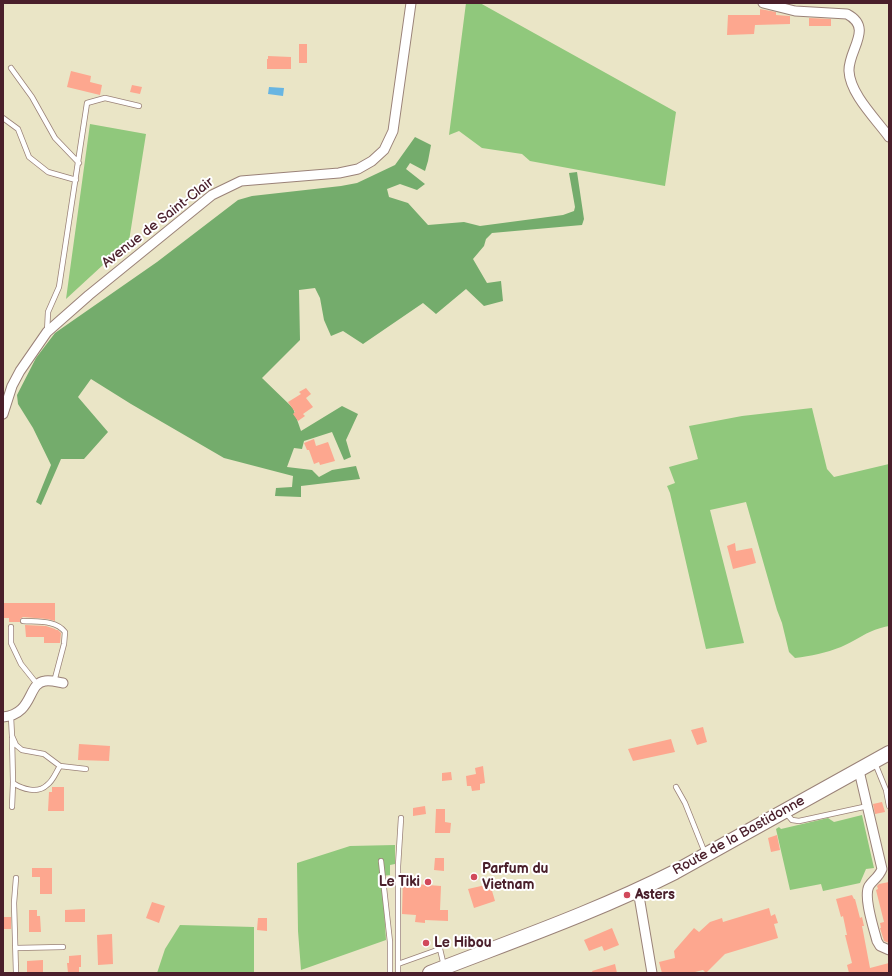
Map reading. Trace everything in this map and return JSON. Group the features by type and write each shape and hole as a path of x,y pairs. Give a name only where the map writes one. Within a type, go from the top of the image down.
{"main road":[{"name":"Route de la Bastidonne","path":"430,973 603,906 638,890 675,872 889,753"}],"street":[{"name":"Avenue de Saint-Clair","path":"3,414 12,386 20,371 46,332 212,195 241,181 339,173 358,169 372,161 384,150 393,131 411,3"},
{"path":"763,3 795,11 847,14 855,18 859,26 860,35 849,70 851,82 858,96 889,137"},
{"path":"7,717 21,711 27,704 34,687 37,684 44,681 59,682"},
{"path":"857,771 860,775 868,806 882,869 880,874 869,886 867,898 877,941 880,946 889,950"},
{"path":"638,890 652,973"}],"lane":[{"path":"12,68 32,97 55,138 78,162"},
{"path":"46,332 48,312 59,287 87,103 105,98 139,106"},
{"path":"3,118 18,129 29,157 48,172 76,180"},
{"path":"24,621 61,626 65,632 59,682"},
{"path":"11,627 11,642 21,664 37,684"},
{"path":"7,717 12,736 16,744 22,750 44,754 60,766 86,769"},
{"path":"12,736 12,807"},
{"path":"874,762 886,790 889,806"},
{"path":"13,783 22,788 39,790 47,786 60,766"},
{"path":"676,787 685,803 706,854"},
{"path":"785,810 792,820 799,821 868,806"},
{"path":"398,973 398,866 401,818"},
{"path":"381,861 390,942 390,973"},
{"path":"16,878 14,903 16,973"},
{"path":"16,948 63,947"},
{"path":"398,964 440,949 444,967"}],"green space":[{"path":"466,3 480,3 676,112 665,186 530,161 522,154 482,148 459,131 449,135"},
{"path":"90,124 146,134 129,241 66,299"},
{"path":"415,137 431,145 428,161 425,171 410,163 406,169 425,184 417,190 400,184 387,189 389,197 408,203 428,225 464,222 480,226 563,215 574,211 575,207 569,173 577,172 584,219 582,225 492,233 486,239 484,246 473,259 487,283 501,281 503,301 484,306 466,289 436,314 423,303 363,344 343,331 331,336 324,320 320,298 315,288 299,290 300,340 262,378 293,408 301,431 342,406 358,414 346,440 351,457 344,460 332,432 304,441 302,449 294,448 287,467 312,470 319,477 332,470 356,466 360,479 301,486 301,497 275,496 276,488 292,487 293,476 224,458 91,379 78,397 108,432 84,459 61,459 41,505 36,502 51,465 33,428 18,404 17,395 36,358 55,333 157,262 238,200 252,196 357,183 395,165"},
{"path":"812,408 827,469 834,477 889,464 889,626 869,632 835,649 795,658 789,652 782,623 746,502 710,510 744,643 706,649 670,493 667,486 675,483 669,467 698,459 689,426 742,416"},
{"path":"862,815 874,868 866,869 860,883 823,891 821,884 790,890 776,829 779,827 781,829 828,818 834,822"},
{"path":"395,845 395,864 390,865 390,875 382,876 386,940 301,970 298,931 297,863 350,846"},
{"path":"180,925 254,927 254,973 157,973 165,949"}],"water":[{"path":"269,87 284,88 283,96 268,94"}],"building":[{"path":"760,9 776,12 776,15 790,16 790,24 755,25 754,34 727,35 728,15 760,15"},
{"path":"809,18 831,19 831,26 809,26"},
{"path":"299,44 307,44 307,63 299,63"},
{"path":"268,56 291,57 291,69 267,69"},
{"path":"71,71 91,76 90,82 102,85 100,95 67,87"},
{"path":"132,85 142,87 140,94 130,92"},
{"path":"306,388 311,394 306,398 313,407 303,414 305,416 298,421 293,414 295,412 288,402 301,394 299,392"},
{"path":"314,439 316,446 328,442 335,461 320,465 319,462 314,464 309,450 307,450 304,443"},
{"path":"735,543 736,551 752,548 756,563 733,569 727,546"},
{"path":"3,603 55,603 55,621 23,617 20,619 20,622 9,622 9,618 3,618"},
{"path":"25,625 46,626 58,630 61,633 60,643 44,643 44,637 26,637"},
{"path":"703,727 707,742 697,745 691,730"},
{"path":"671,739 675,752 633,761 628,749"},
{"path":"79,744 110,746 109,761 78,760"},
{"path":"483,766 485,783 480,784 480,790 472,791 471,786 467,786 466,776 476,774 475,768"},
{"path":"451,772 452,780 442,781 442,773"},
{"path":"52,787 64,787 64,811 48,811 49,792 52,792"},
{"path":"882,802 885,812 875,814 873,804"},
{"path":"425,806 426,814 413,816 413,808"},
{"path":"436,809 445,809 445,822 451,823 450,833 435,833"},
{"path":"777,835 780,850 771,852 768,838"},
{"path":"435,858 444,858 444,871 434,870"},
{"path":"32,868 52,868 52,894 40,894 40,877 32,877"},
{"path":"403,875 416,876 415,884 441,886 440,910 448,910 448,921 425,920 425,923 415,922 416,915 402,914"},
{"path":"889,882 889,943 884,941 880,928 880,923 884,922 876,890 878,889 877,886 879,884"},
{"path":"490,884 495,901 474,908 468,889"},
{"path":"852,895 855,899 860,918 862,917 864,926 862,926 870,968 889,963 889,973 849,973 847,965 852,963 845,935 847,935 843,916 841,917 836,899"},
{"path":"152,902 165,906 159,923 146,918"},
{"path":"769,908 771,916 775,914 778,923 774,924 778,938 725,954 706,973 703,970 691,973 662,973 659,962 675,958 674,951 694,928 699,932 710,922 722,918 723,922"},
{"path":"85,909 85,922 65,922 65,910"},
{"path":"29,910 37,910 37,916 40,916 41,932 29,932"},
{"path":"3,917 11,917 11,929 3,929"},
{"path":"258,918 267,918 267,931 257,930"},
{"path":"612,928 619,945 604,951 602,946 589,951 584,940"},
{"path":"112,934 113,964 98,965 97,935"},
{"path":"81,955 81,967 79,967 79,973 68,973 67,963 69,963 69,956"},
{"path":"43,960 43,973 27,973 27,961"},
{"path":"615,964 617,973 593,973 592,971"}],"place":[{"name":"Parfum du Vietnam","path":"474,877"},
{"name":"Le Tiki","path":"428,882"},
{"name":"Asters","path":"627,895"},
{"name":"Le Hibou","path":"426,943"}]}
